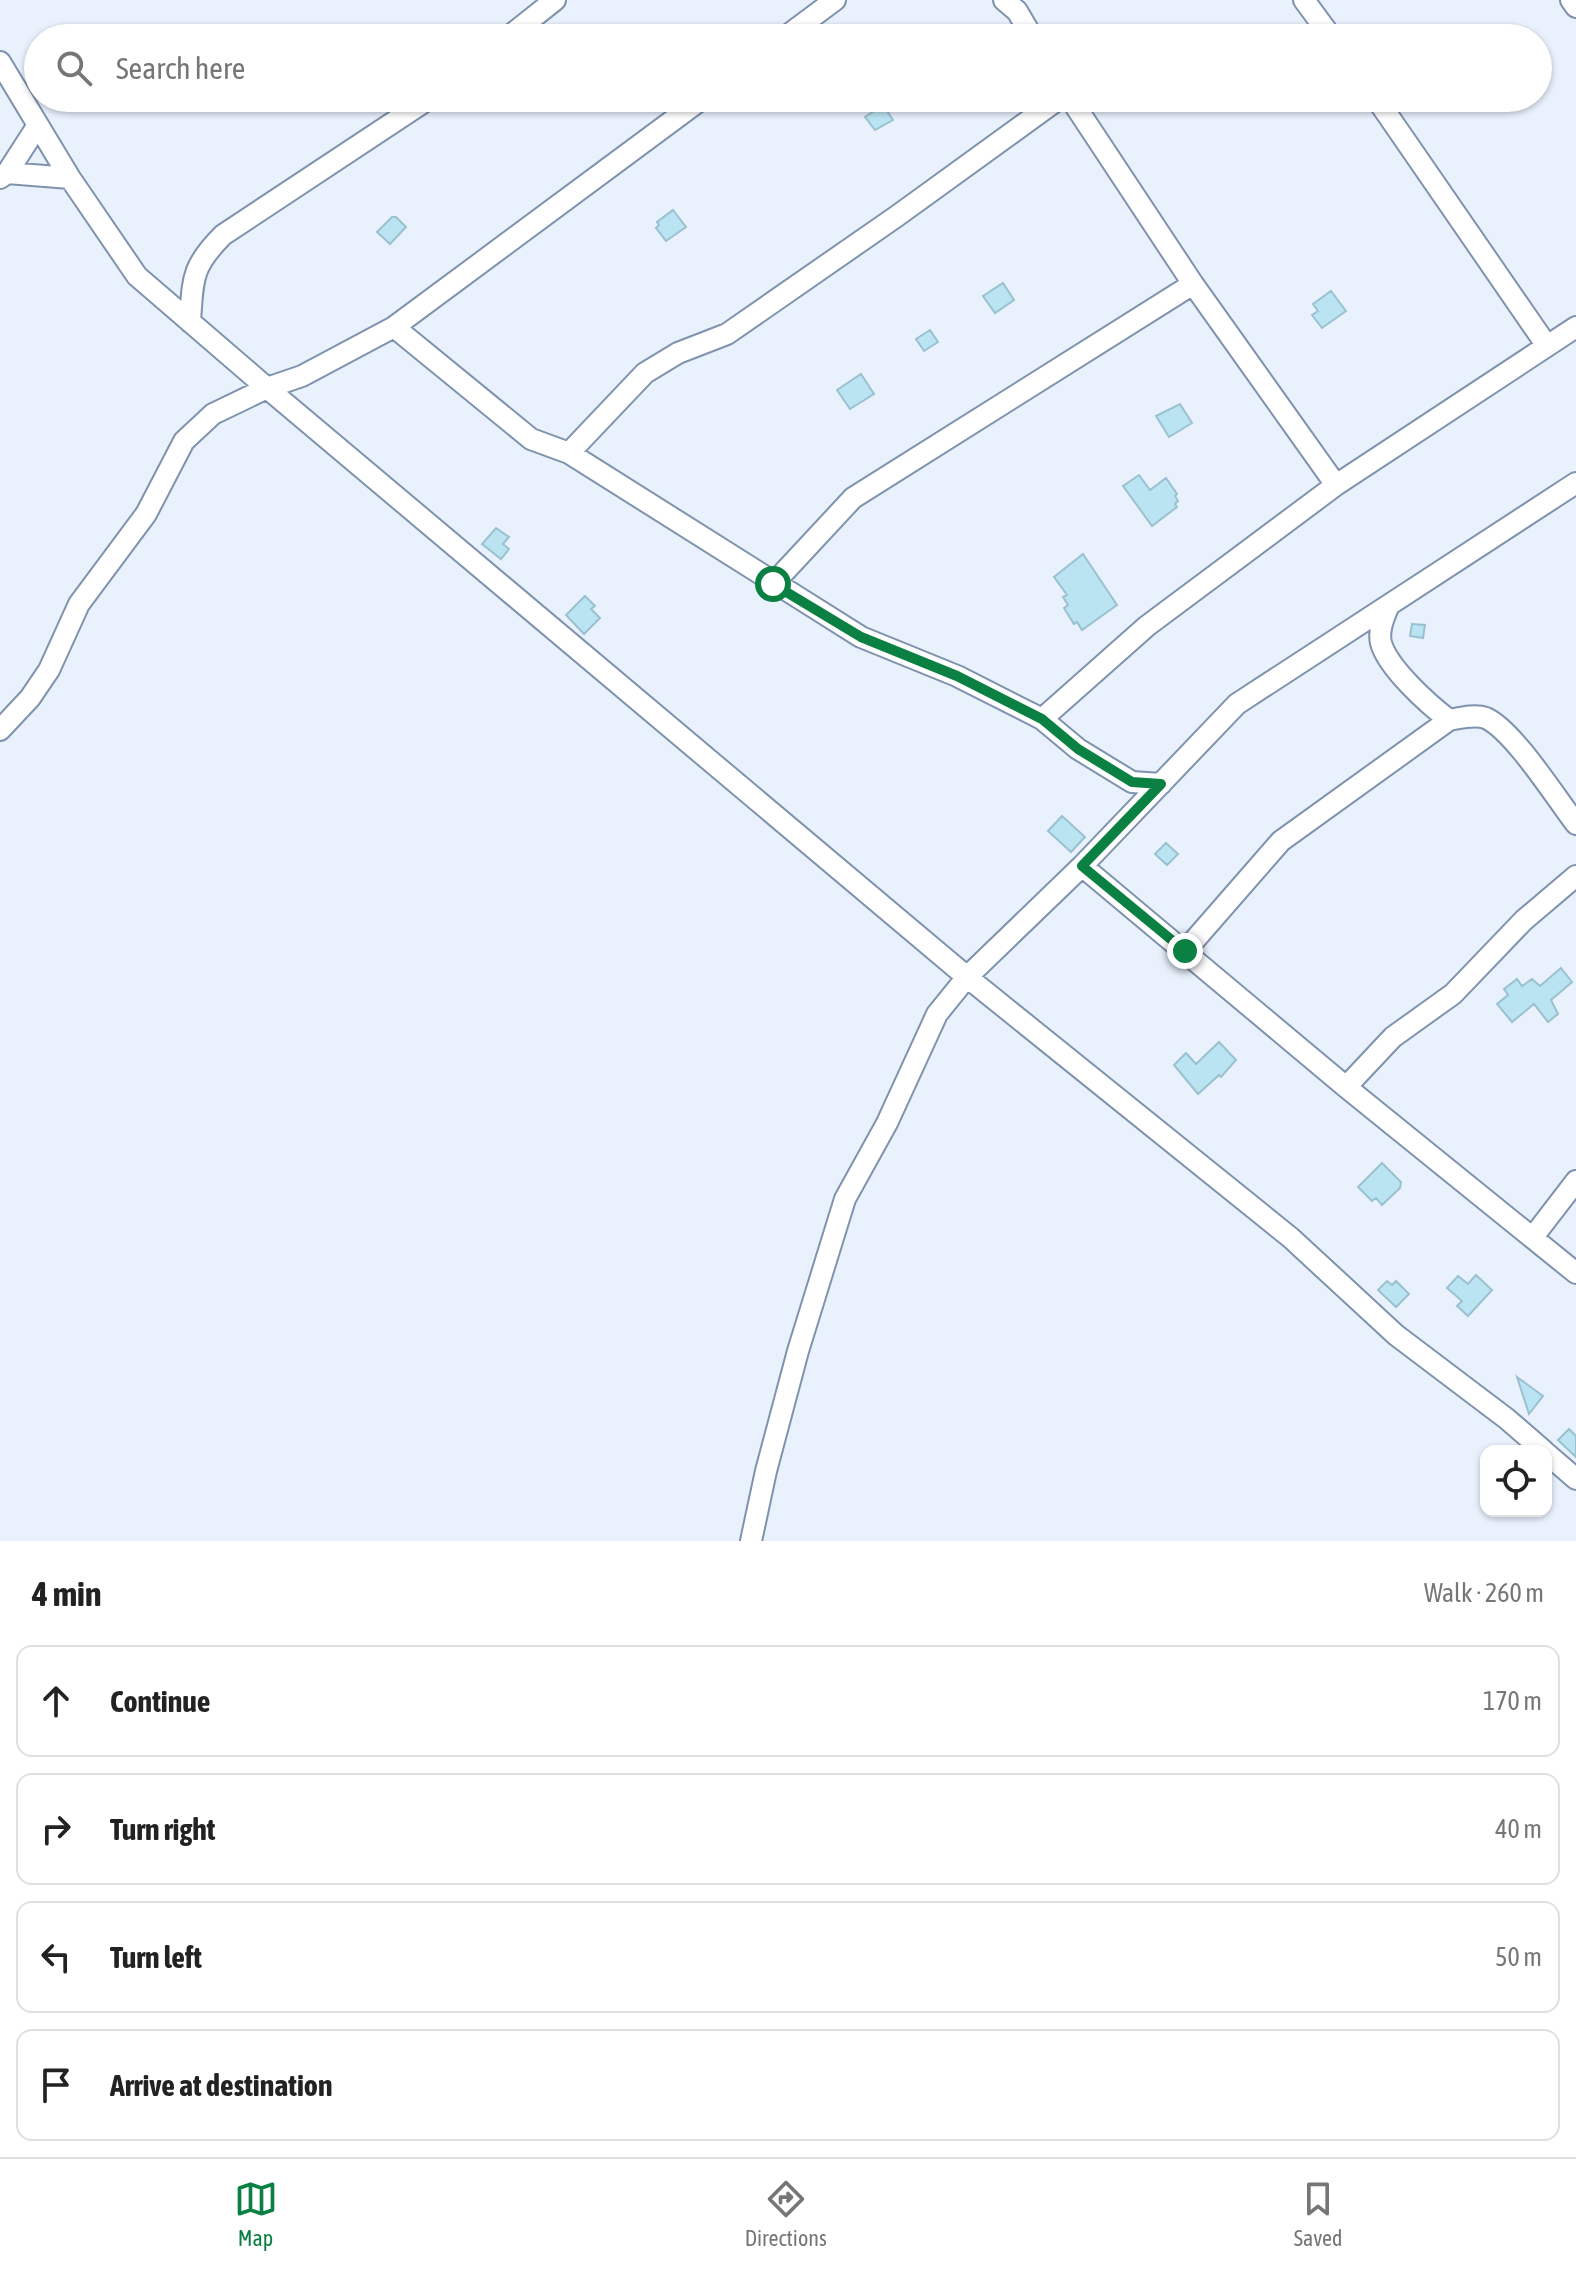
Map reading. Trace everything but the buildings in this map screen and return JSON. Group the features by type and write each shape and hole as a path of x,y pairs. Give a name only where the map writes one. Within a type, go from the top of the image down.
{"street":[{"path":"525,24 555,0"},
{"path":"803,24 835,0"},
{"path":"1004,0 1017,11 1025,24"},
{"path":"1304,0 1322,24"},
{"path":"1571,0 1576,7"},
{"path":"0,62 24,102"},
{"path":"30,112 70,178 137,276 967,977 1291,1238 1396,1335 1537,1445"},
{"path":"190,322 194,274 207,252 223,235 409,112"},
{"path":"0,730 30,698 49,670 79,604 146,514 184,441 213,414 267,388 302,376 394,327 684,112"},
{"path":"569,453 645,373 678,353 727,334 1041,112"},
{"path":"1079,112 1193,284 1336,485"},
{"path":"1386,112 1547,346"},
{"path":"3,175 38,125"},
{"path":"3,175 70,178"},
{"path":"773,584 853,498 1193,284"},
{"path":"394,327 531,439 569,453 861,637 957,676 1042,719 1106,768 1132,782 1161,784"},
{"path":"1042,719 1147,626 1336,485 1576,327"},
{"path":"751,1541 798,1351 845,1199 887,1123 937,1014 967,977 1082,866 1237,704 1576,483"},
{"path":"1389,605 1381,627 1381,643 1415,692 1449,720"},
{"path":"1333,641 1381,638"},
{"path":"1185,951 1281,841 1449,720 1467,716 1484,717 1505,732 1576,824"},
{"path":"1082,866 1346,1087 1576,1273"},
{"path":"1346,1087 1393,1037 1453,994 1524,920 1576,876"},
{"path":"1533,1237 1576,1181"},
{"path":"1552,1458 1576,1479"}],"route":[{"path":"773,584 861,637 957,676 1042,719 1078,749 1132,782 1161,784 1082,866 1185,951"}]}
